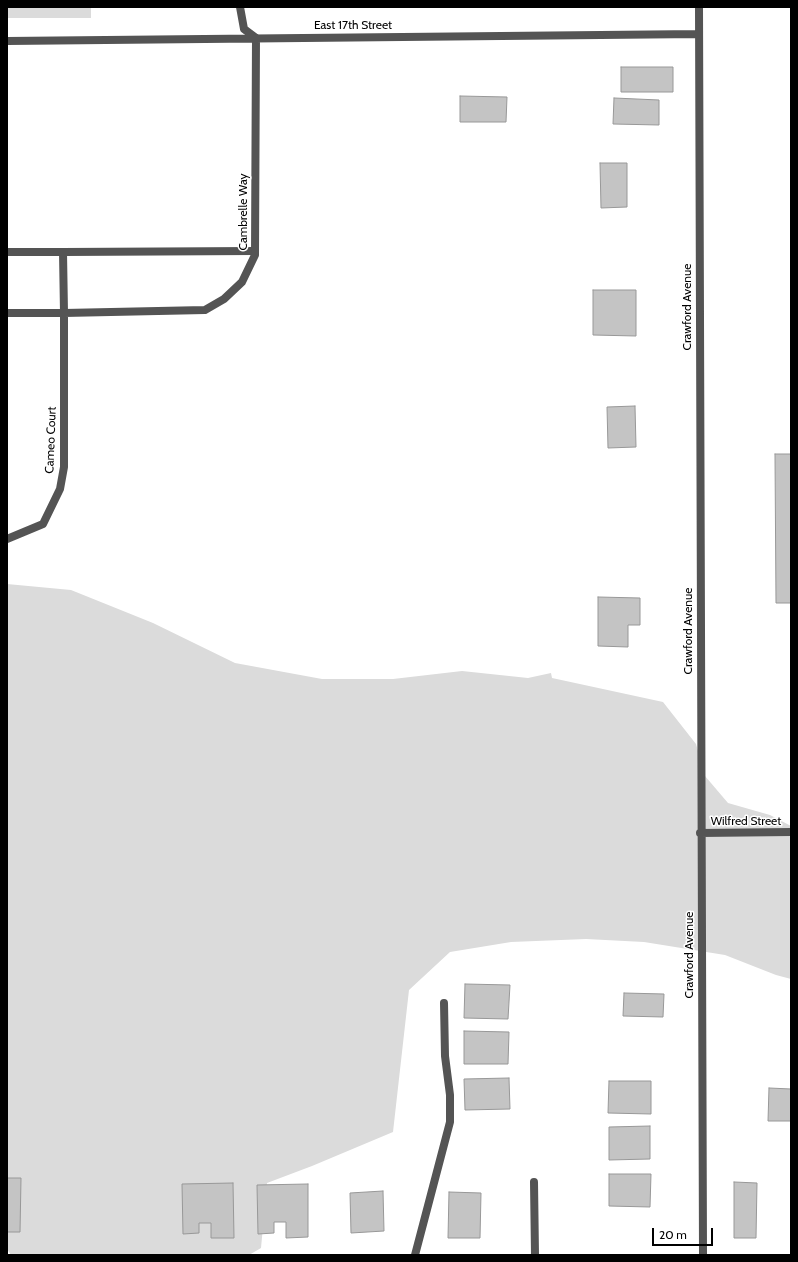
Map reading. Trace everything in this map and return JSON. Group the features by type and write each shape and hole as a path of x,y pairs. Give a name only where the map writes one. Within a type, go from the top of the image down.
{"street":[{"path":"240,7 244,29 256,38"},
{"name":"Crawford Avenue","path":"699,7 700,833 703,1255"},
{"name":"East 17th Street","path":"7,41 699,34"},
{"name":"Cambrelle Way","path":"7,313 206,310 224,299 242,282 255,255 256,38"},
{"path":"8,252 255,251"},
{"name":"Cameo Court","path":"7,540 43,524 60,489 64,467 63,252"},
{"name":"Wilfred Street","path":"700,833 791,832"},
{"path":"415,1255 450,1122 450,1095 445,1056 444,1003"},
{"path":"534,1182 535,1255"}],"shaded area":[{"path":"7,7 91,7 91,18 7,18"},
{"path":"7,584 71,590 153,623 235,663 322,679 393,679 462,671 528,678 551,673 552,678 663,702 696,744 705,776 728,803 770,815 791,826 791,979 776,975 725,955 644,942 586,939 511,942 450,952 409,990 393,1132 267,1183 261,1248 249,1255 11,1255 7,1249"}],"building":[{"path":"621,67 673,67 673,92 621,92"},
{"path":"460,96 507,97 506,122 460,122"},
{"path":"614,98 659,100 659,125 613,124"},
{"path":"600,163 627,163 627,207 601,208"},
{"path":"593,290 636,290 636,336 593,335"},
{"path":"635,406 636,447 608,448 607,407"},
{"path":"775,454 791,454 791,603 776,603"},
{"path":"598,597 640,598 640,625 628,625 628,647 598,646"},
{"path":"465,984 510,985 508,1019 464,1018"},
{"path":"624,993 664,994 663,1017 623,1016"},
{"path":"464,1031 509,1032 508,1064 464,1064"},
{"path":"509,1078 510,1109 465,1110 464,1079"},
{"path":"609,1081 651,1081 651,1114 608,1113"},
{"path":"769,1088 791,1089 791,1121 768,1121"},
{"path":"650,1126 650,1159 609,1160 609,1127"},
{"path":"609,1174 651,1174 650,1207 609,1206"},
{"path":"7,1178 21,1178 20,1232 7,1232"},
{"path":"734,1182 757,1183 756,1238 734,1238"},
{"path":"233,1183 234,1238 211,1238 211,1223 199,1223 199,1233 183,1234 182,1184"},
{"path":"308,1184 308,1237 286,1238 286,1222 274,1222 274,1233 258,1234 257,1185"},
{"path":"383,1191 384,1231 351,1233 350,1193"},
{"path":"449,1192 481,1193 480,1238 448,1238"}]}
